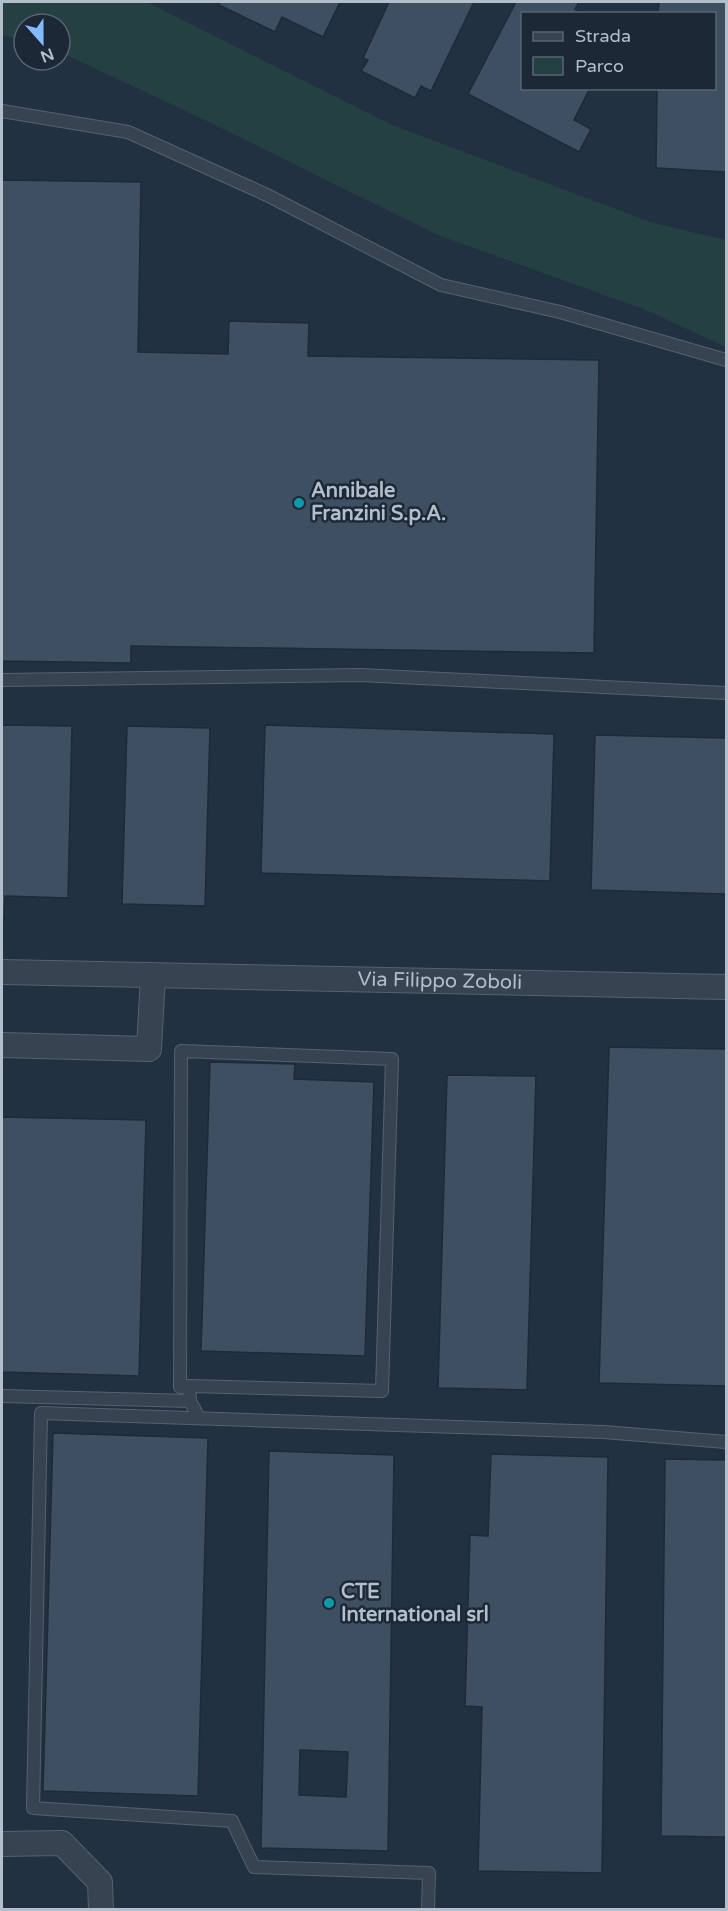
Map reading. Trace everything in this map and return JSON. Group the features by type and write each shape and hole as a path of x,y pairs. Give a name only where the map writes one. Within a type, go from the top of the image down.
{"street":[{"name":"Via Filippo Zoboli","path":"2,972 726,987"},
{"path":"2,1045 149,1049 153,976"},
{"path":"2,1844 62,1844 100,1882 101,1910"}],"lane":[{"path":"2,111 128,132 267,195 441,285 560,312 726,360"},
{"path":"2,680 360,675 726,693"},
{"path":"181,1051 392,1059 382,1391 189,1386 180,1387 181,1051"},
{"path":"189,1386 190,1401 199,1418"},
{"path":"2,1396 190,1401"},
{"path":"429,1910 429,1873 254,1867 232,1821 33,1808 41,1413 603,1432 726,1442"}],"green space":[{"path":"2,2 147,2 392,125 653,223 726,240 726,347 646,310 438,235 207,121 72,58 72,12 12,12 12,37 2,35"}],"building":[{"path":"220,2 340,2 323,37 282,17 275,32 219,5"},
{"path":"389,2 474,2 431,91 421,86 415,98 361,71 368,60 363,58"},
{"path":"516,2 579,2 575,9 580,12 521,12 521,90 589,90 574,120 591,129 579,152 468,94"},
{"path":"659,2 726,2 726,172 656,168 657,90 716,90 716,12 658,12"},
{"name":"Annibale Franzini S.p.A.","path":"2,180 141,182 138,352 228,354 229,321 309,323 308,356 599,360 594,653 131,646 131,663 2,661"},
{"path":"2,725 72,726 68,898 5,896 4,920 2,919"},
{"path":"265,725 554,734 550,881 261,873"},
{"path":"127,726 210,728 205,906 122,904"},
{"path":"595,735 726,738 726,894 591,890"},
{"path":"609,1047 726,1049 726,1386 599,1383"},
{"path":"210,1062 295,1064 294,1079 374,1082 365,1356 201,1351"},
{"path":"447,1075 536,1076 527,1390 438,1388"},
{"path":"2,1117 146,1120 139,1376 2,1372"},
{"path":"53,1433 208,1438 198,1796 43,1791"},
{"name":"CTE International srl","path":"269,1451 394,1455 388,1851 261,1848","holes":["300,1750 348,1752 346,1797 299,1795"]},
{"path":"491,1454 608,1457 602,1873 478,1871 482,1707 465,1706 470,1535 488,1536"},
{"path":"665,1459 726,1460 726,1837 661,1836"}],"place":[{"name":"Annibale Franzini S.p.A.","path":"299,503"},
{"name":"CTE International srl","path":"329,1603"}]}
